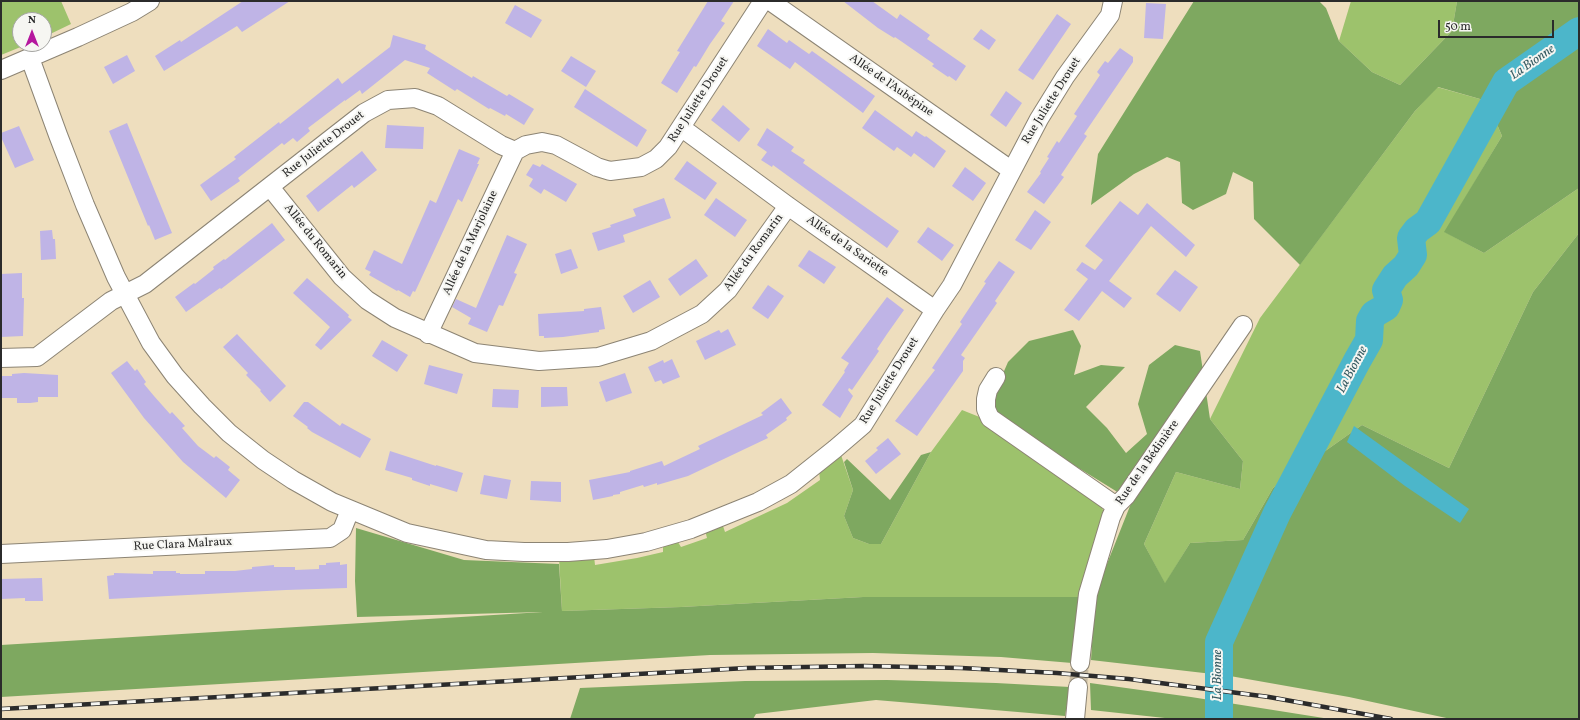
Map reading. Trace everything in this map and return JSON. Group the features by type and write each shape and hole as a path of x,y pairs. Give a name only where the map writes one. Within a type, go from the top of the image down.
{"street":[{"path":"1,70 132,12 150,1"},
{"name":"Rue Juliette Drouet","path":"125,295 145,284 364,113 388,100 415,98 438,106 501,145 515,151 526,145 542,142 556,145 598,167 610,171 641,167 656,159 668,147 682,128 763,1"},
{"name":"Allée de l'Aubépine","path":"770,1 1011,170"},
{"name":"Rue Juliette Drouet","path":"30,58 82,198 125,295 151,343 175,376 229,433 263,460 293,480 332,502 407,533 486,550 568,552 607,549 646,542 691,529 758,502 791,484 863,425 952,285 1039,119 1065,77 1110,15 1113,1"},
{"name":"Allée de la Sariette","path":"682,128 788,206 935,310"},
{"name":"Allée de la Marjolaine","path":"428,334 515,151"},
{"name":"Allée du Romarin","path":"270,187 342,277 367,300 395,318 428,334 475,353 539,361 598,357 651,341 702,314 728,290 788,206"},
{"path":"1,358 37,357 111,301 125,295"},
{"name":"Rue de la Bédinière","path":"1080,663 1088,594 1111,517 1116,506 1126,496 1243,325"},
{"path":"996,377 988,390 986,399 986,409 990,418 1116,506"},
{"name":"Rue Clara Malraux","path":"1,554 330,538 342,530 350,510"},
{"path":"1075,719 1078,687"}],"green space":[{"path":"1,1 61,1 71,24 52,33 52,12 12,12 12,51 1,55"},
{"path":"1194,1 1319,1 1326,8 1339,41 1372,72 1400,85 1452,31 1457,1 1579,1 1579,188 1484,253 1444,232 1502,136 1487,101 1438,87 1415,111 1300,265 1254,219 1253,182 1233,172 1226,194 1193,210 1182,203 1180,162 1167,157 1134,174 1091,205 1098,154"},
{"path":"1351,1 1457,1 1452,31 1400,85 1372,72 1339,41"},
{"path":"1437,87 1487,101 1502,136 1445,232 1484,253 1579,188 1579,233 1533,292 1449,468 1362,425 1273,488 1243,540 1190,543 1165,584 1144,544 1176,472 1240,489 1243,461 1210,419 1260,318 1415,111"},
{"path":"1579,233 1579,719 1451,719 1349,697 1230,676 1091,660 1095,594 1132,501 996,417 991,401 1008,362 1029,341 1073,330 1081,346 1074,375 1101,365 1125,367 1086,407 1107,428 1126,453 1147,434 1138,404 1149,365 1175,345 1200,351 1210,419 1243,461 1240,489 1176,472 1144,544 1165,583 1190,543 1243,540 1273,488 1362,425 1449,468 1533,292"},
{"path":"962,410 982,418 1100,502 1106,518 1082,597 863,597 681,607 562,611 559,558 594,556 595,565 663,552 663,543 676,539 681,547 707,538 705,530 722,523 725,532 787,503 820,480 819,470 841,455 853,490 844,516 853,538 869,544 881,544 931,452"},
{"path":"931,452 881,544 869,544 853,538 844,516 853,490 844,462 847,459 890,500 921,455"},
{"path":"356,528 464,560 559,564 562,611 681,607 863,597 1082,597 1072,663 1001,657 873,653 710,655 1,697 1,645 543,612 357,617 355,581"},
{"path":"887,680 1070,687 1065,716 876,700 756,714 753,719 570,719 580,688 745,681"},
{"path":"1090,683 1330,719 1174,719 1091,710"}],"water":[{"path":"1354,426 1469,509 1460,523 1405,486 1347,442"}],"building":[{"path":"243,1 290,1 242,32 237,26 164,71 155,56 180,40 181,42"},
{"path":"708,1 734,1 721,21 725,23 696,67 694,66 677,93 661,83 680,52 677,51"},
{"path":"843,1 872,1 897,19 900,14 930,35 927,39 966,66 956,81 949,76 948,77 932,66 934,64 895,37 894,38 878,28"},
{"path":"1146,3 1166,4 1163,39 1144,38"},
{"path":"515,5 542,20 531,38 505,23"},
{"path":"1057,14 1071,24 1033,80 1018,70"},
{"path":"768,29 787,43 789,40 809,54 812,51 875,96 863,113 795,62 790,69 757,46"},
{"path":"981,29 996,40 989,50 973,39"},
{"path":"393,35 426,45 425,49 472,78 473,76 507,96 509,94 534,109 524,125 506,114 505,116 490,108 489,109 457,89 455,91 427,73 430,68 405,60 362,94 360,90 308,128 310,131 297,142 293,138 284,145 282,143 238,178 240,181 211,201 200,185 236,159 234,157 279,122 280,124 338,78 342,84 390,47"},
{"path":"1120,48 1133,57 1133,62 1084,134 1087,136 1061,175 1064,177 1044,204 1027,192 1041,173 1040,172 1049,158 1047,157 1057,141 1059,143 1077,116 1074,114 1100,75 1097,72 1105,61 1108,63"},
{"path":"127,55 135,71 113,84 104,67"},
{"path":"571,56 596,71 586,87 561,71"},
{"path":"585,89 647,130 637,147 574,107"},
{"path":"1006,91 1022,103 1006,127 990,115"},
{"path":"723,105 750,129 739,142 711,120"},
{"path":"875,110 912,137 916,131 925,137 926,136 946,151 934,168 914,153 911,157 897,147 894,151 862,128"},
{"path":"127,123 172,233 155,240 109,131"},
{"path":"387,125 424,127 423,149 385,148"},
{"path":"19,126 34,160 15,168 1,137 1,133"},
{"path":"767,128 794,147 791,151 805,160 803,163 899,231 887,248 773,165 772,167 761,160 767,152 757,145"},
{"path":"459,149 480,158 477,164 479,164 462,202 458,199 415,292 413,291 410,297 369,275 371,272 365,269 374,250 402,264 430,200 436,203"},
{"path":"362,151 377,170 354,188 352,185 318,212 306,196"},
{"path":"687,161 717,183 705,200 674,179"},
{"path":"533,164 540,167 542,164 577,184 566,202 544,189 541,194 529,186 533,179 526,175"},
{"path":"965,167 986,183 973,201 952,186"},
{"path":"664,198 671,218 623,235 625,242 598,251 592,233 611,227 610,225 636,216 633,209"},
{"path":"716,198 747,220 735,237 704,215"},
{"path":"1120,201 1138,215 1147,203 1195,245 1186,257 1151,226 1109,281 1132,298 1124,308 1102,291 1079,321 1064,310 1088,279 1076,270 1082,262 1095,270 1103,260 1085,246"},
{"path":"1035,210 1051,222 1031,250 1015,240"},
{"path":"272,223 285,240 221,289 220,288 186,312 175,297 194,283 195,284 214,269 213,267 224,259 225,260"},
{"path":"928,227 954,245 942,261 917,242"},
{"path":"52,230 53,239 55,239 56,259 41,260 40,231"},
{"path":"507,235 527,244 514,273 517,274 503,306 499,305 487,332 468,324 471,318 452,307 456,299 476,308"},
{"path":"571,249 578,268 561,274 555,254"},
{"path":"809,250 836,267 824,284 798,266"},
{"path":"696,259 708,276 680,296 668,279"},
{"path":"999,261 1015,272 995,301 997,303 961,355 965,358 963,361 963,371 917,436 895,421 935,370 932,368 962,324 960,322 986,283 984,282"},
{"path":"1175,270 1198,287 1180,312 1156,294"},
{"path":"22,273 22,298 24,298 23,336 1,337 1,274"},
{"path":"307,278 349,315 348,317 352,320 321,350 315,345 330,327 293,293"},
{"path":"650,280 660,297 633,313 623,296"},
{"path":"768,285 784,296 768,319 752,308"},
{"path":"887,297 904,310 877,349 879,351 852,390 849,388 848,390 853,396 840,418 822,405 845,372 844,371 849,363 841,358"},
{"path":"601,307 605,329 599,330 599,332 563,337 544,338 544,336 539,336 538,314 584,311 584,309"},
{"path":"728,329 736,345 705,360 696,341 719,330 721,333"},
{"path":"237,334 286,386 270,402 260,391 261,390 246,375 248,373 223,347"},
{"path":"382,340 408,355 397,372 372,356"},
{"path":"672,359 680,377 663,384 661,380 655,382 648,367 663,360 664,363"},
{"path":"127,361 135,371 137,369 146,382 144,384 170,414 172,412 185,426 182,428 198,446 214,458 216,456 230,467 228,470 240,480 226,498 183,462 144,418 111,373"},
{"path":"429,365 463,374 457,394 424,384"},
{"path":"24,373 58,375 58,397 38,397 38,402 30,403 17,403 17,398 1,398 1,376 12,376 12,374"},
{"path":"625,373 632,393 606,402 599,382"},
{"path":"541,387 567,387 568,406 541,407"},
{"path":"493,389 519,390 518,408 492,407"},
{"path":"781,398 792,413 786,418 787,420 766,435 768,438 688,476 657,485 657,483 644,487 643,485 620,492 620,494 593,500 589,480 630,472 662,461 664,466 700,449 698,446 763,415 761,413"},
{"path":"304,402 308,402 340,426 342,423 371,439 360,458 312,432 307,428 308,427 293,416"},
{"path":"888,438 901,454 876,474 865,461 878,450 876,448"},
{"path":"390,451 463,473 457,492 430,484 430,486 412,480 412,478 385,470"},
{"path":"484,475 511,480 507,499 480,494"},
{"path":"531,481 561,482 561,502 530,500"},
{"path":"340,562 340,565 347,564 347,588 109,599 107,576 114,575 114,573 153,574 153,571 176,571 176,573 180,574 205,574 205,571 235,571 252,569 252,567 274,565 274,567 295,567 295,570 319,569 319,565"},
{"path":"42,578 43,601 25,601 25,598 1,599 1,579"}],"waterway":[{"name":"La Bionne","path":"1219,719 1219,642 1277,513 1369,340 1370,321 1374,314 1386,307 1389,300 1386,290 1395,276 1406,266 1413,255 1411,238 1417,230 1428,222 1506,82 1579,31"}],"tunnel":[{"path":"1078,687 1080,663"}],"railway":[{"path":"1,709 747,668 864,666 961,668 1057,673 1129,679 1269,697 1391,719"}]}
